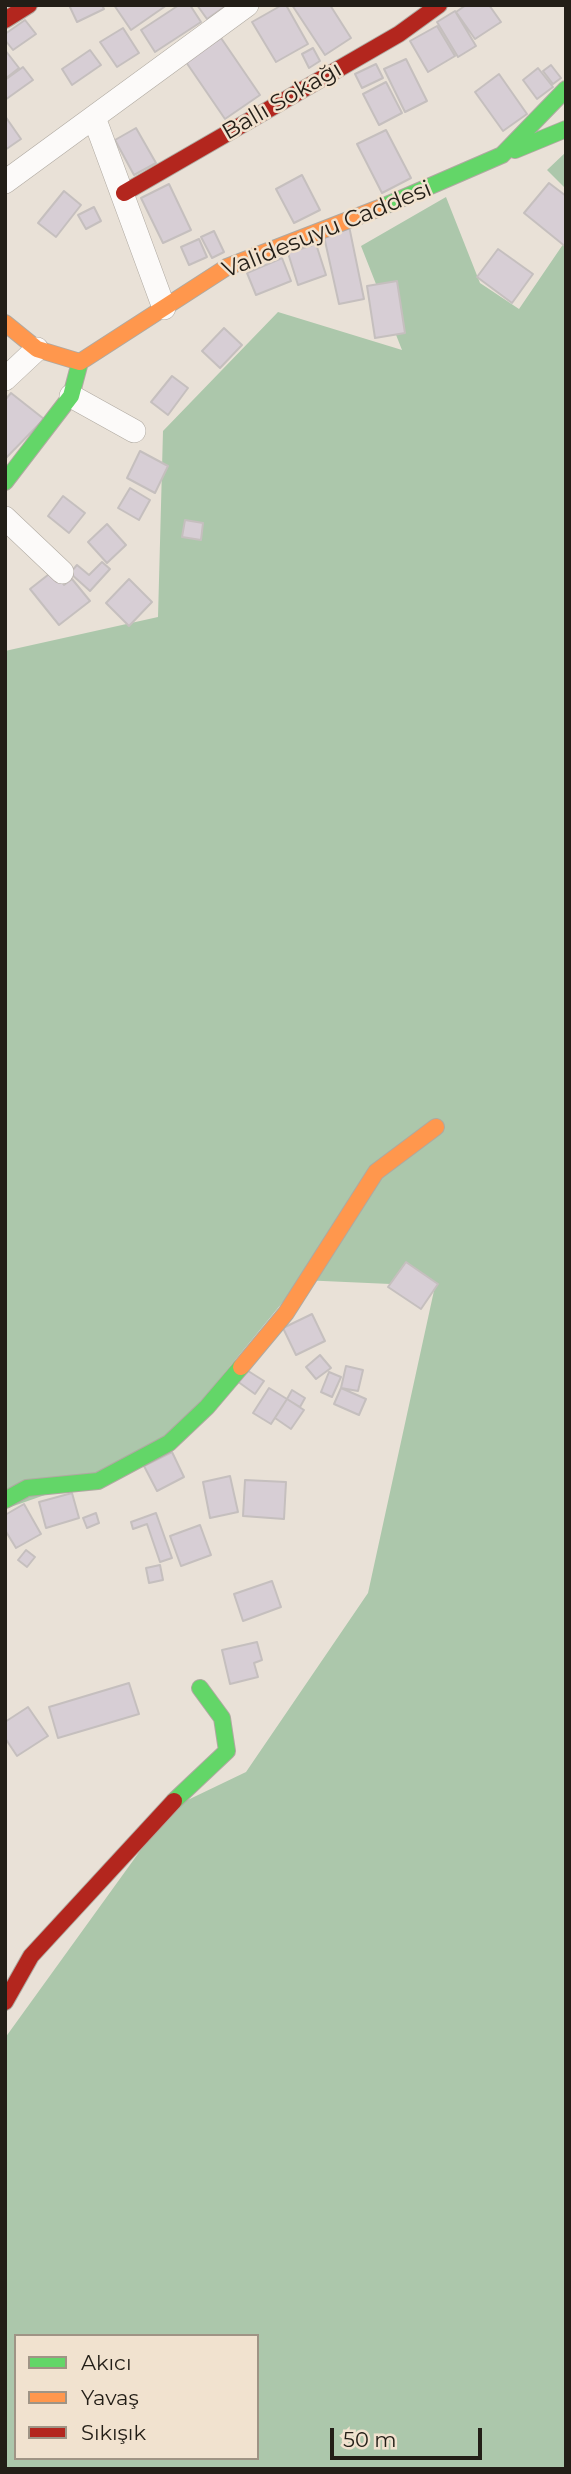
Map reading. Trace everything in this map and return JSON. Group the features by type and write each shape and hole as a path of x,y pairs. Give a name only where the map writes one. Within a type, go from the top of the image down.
{"street":[{"path":"5,20 29,5"},
{"path":"5,182 95,120 247,5"},
{"name":"Ballı Sokağı","path":"124,193 399,34 439,5"},
{"name":"Validesuyu Caddesi","path":"80,362 227,267 303,235 404,199 502,155 566,89"},
{"path":"95,120 164,308"},
{"path":"502,155 566,129"},
{"path":"5,482 71,396 80,362 37,349 8,330"},
{"path":"5,379 37,349"},
{"path":"71,396 134,432"},
{"path":"5,518 62,572"},
{"path":"5,1500 27,1488 98,1481 169,1443 207,1407 286,1313 376,1172 436,1127"},
{"path":"5,2002 31,1956 162,1812 227,1751 222,1718 200,1688"}],"green space":[{"path":"566,152 566,189 547,170"},
{"path":"446,197 480,283 519,309 566,240 566,2469 5,2469 5,2038 171,1808 246,1772 368,1593 435,1286 301,1280 156,1456 5,1509 5,651 158,617 163,431 278,312 402,350 361,246"}],"building":[{"path":"69,5 102,5 104,9 77,22"},
{"path":"114,5 167,5 131,30"},
{"path":"179,5 190,5 201,22 155,52 141,30"},
{"path":"197,5 227,5 207,19"},
{"path":"286,5 308,44 276,62 252,22"},
{"path":"292,5 330,5 351,38 325,55"},
{"path":"466,5 489,5 501,22 475,39 456,12"},
{"path":"455,11 476,46 458,57 437,22"},
{"path":"25,20 36,34 13,50 5,40 5,34"},
{"path":"437,26 455,56 428,72 410,41"},
{"path":"123,28 139,53 117,67 100,42"},
{"path":"221,38 260,95 225,119 186,62"},
{"path":"313,48 320,61 309,68 302,54"},
{"path":"5,50 19,68 5,79"},
{"path":"90,50 101,65 72,85 62,69"},
{"path":"406,59 427,101 405,112 384,69"},
{"path":"376,64 383,78 362,88 355,74"},
{"path":"551,65 561,78 553,84 543,71"},
{"path":"23,67 33,80 5,100 5,80"},
{"path":"538,68 553,87 537,99 523,80"},
{"path":"499,74 527,114 503,131 475,92"},
{"path":"386,82 402,113 379,125 363,94"},
{"path":"5,116 21,139 5,150"},
{"path":"136,128 156,163 134,175 115,140"},
{"path":"386,130 411,178 382,193 357,144"},
{"path":"302,175 320,210 294,223 276,189"},
{"path":"549,183 566,196 566,247 524,213"},
{"path":"169,184 191,230 163,243 141,198"},
{"path":"64,191 81,205 56,237 38,223"},
{"path":"94,207 101,221 86,229 78,215"},
{"path":"349,226 364,299 339,304 323,232"},
{"path":"214,231 224,252 212,258 201,237"},
{"path":"199,239 207,257 189,265 181,247"},
{"path":"316,244 326,275 298,285 288,253"},
{"path":"498,249 533,274 512,303 477,277"},
{"path":"282,258 291,281 256,295 247,273"},
{"path":"397,281 405,333 375,338 367,286"},
{"path":"224,328 242,345 220,368 202,351"},
{"path":"172,376 188,388 168,415 151,402"},
{"path":"11,393 44,419 5,459 5,400"},
{"path":"140,451 168,466 155,493 127,478"},
{"path":"130,488 150,500 139,520 118,508"},
{"path":"63,496 85,513 69,533 48,516"},
{"path":"185,520 203,523 201,540 182,537"},
{"path":"107,524 126,545 107,563 88,542"},
{"path":"102,562 110,569 90,591 70,573 77,565 89,575"},
{"path":"53,571 64,585 72,579 90,601 59,625 30,589"},
{"path":"129,579 152,602 129,626 106,603"},
{"path":"406,1262 438,1284 421,1309 388,1287"},
{"path":"312,1314 325,1341 296,1355 283,1328"},
{"path":"320,1355 331,1368 316,1379 306,1367"},
{"path":"346,1366 363,1370 358,1391 341,1388"},
{"path":"245,1369 264,1381 255,1394 237,1381"},
{"path":"329,1372 341,1377 332,1397 321,1392"},
{"path":"269,1388 287,1399 271,1424 253,1413"},
{"path":"341,1388 366,1399 359,1415 334,1404"},
{"path":"292,1390 305,1398 300,1407 287,1399"},
{"path":"287,1399 304,1410 291,1429 275,1418"},
{"path":"172,1452 184,1477 157,1491 144,1466"},
{"path":"230,1476 238,1512 210,1518 203,1482"},
{"path":"245,1480 286,1482 284,1519 243,1516"},
{"path":"72,1493 79,1518 46,1528 39,1502"},
{"path":"24,1504 41,1534 16,1548 5,1530 5,1515"},
{"path":"96,1513 99,1523 87,1528 83,1518"},
{"path":"156,1513 172,1558 160,1562 147,1524 133,1529 131,1522"},
{"path":"200,1525 211,1555 181,1566 170,1536"},
{"path":"26,1550 35,1557 27,1567 18,1560"},
{"path":"160,1565 163,1580 149,1583 146,1568"},
{"path":"272,1581 281,1607 243,1621 234,1594"},
{"path":"257,1642 262,1660 254,1663 258,1677 230,1684 222,1650"},
{"path":"129,1683 139,1714 58,1738 49,1707"},
{"path":"28,1707 48,1736 17,1756 5,1738 5,1722"}],"traffic: fast":[{"path":"382,207 502,155 566,89"},
{"path":"515,150 566,129"},
{"path":"5,482 71,396 80,362"},
{"path":"5,1500 27,1488 98,1481 169,1443 207,1407 241,1367"},
{"path":"174,1801 227,1751 222,1718 200,1688"}],"traffic: slow":[{"path":"5,323 37,349 80,362 227,267 382,207"},
{"path":"241,1367 286,1313 376,1172 436,1127"}],"traffic: jam":[{"path":"5,20 29,5"},
{"path":"124,193 399,34 439,5"},
{"path":"5,2002 31,1956 174,1801"}]}
